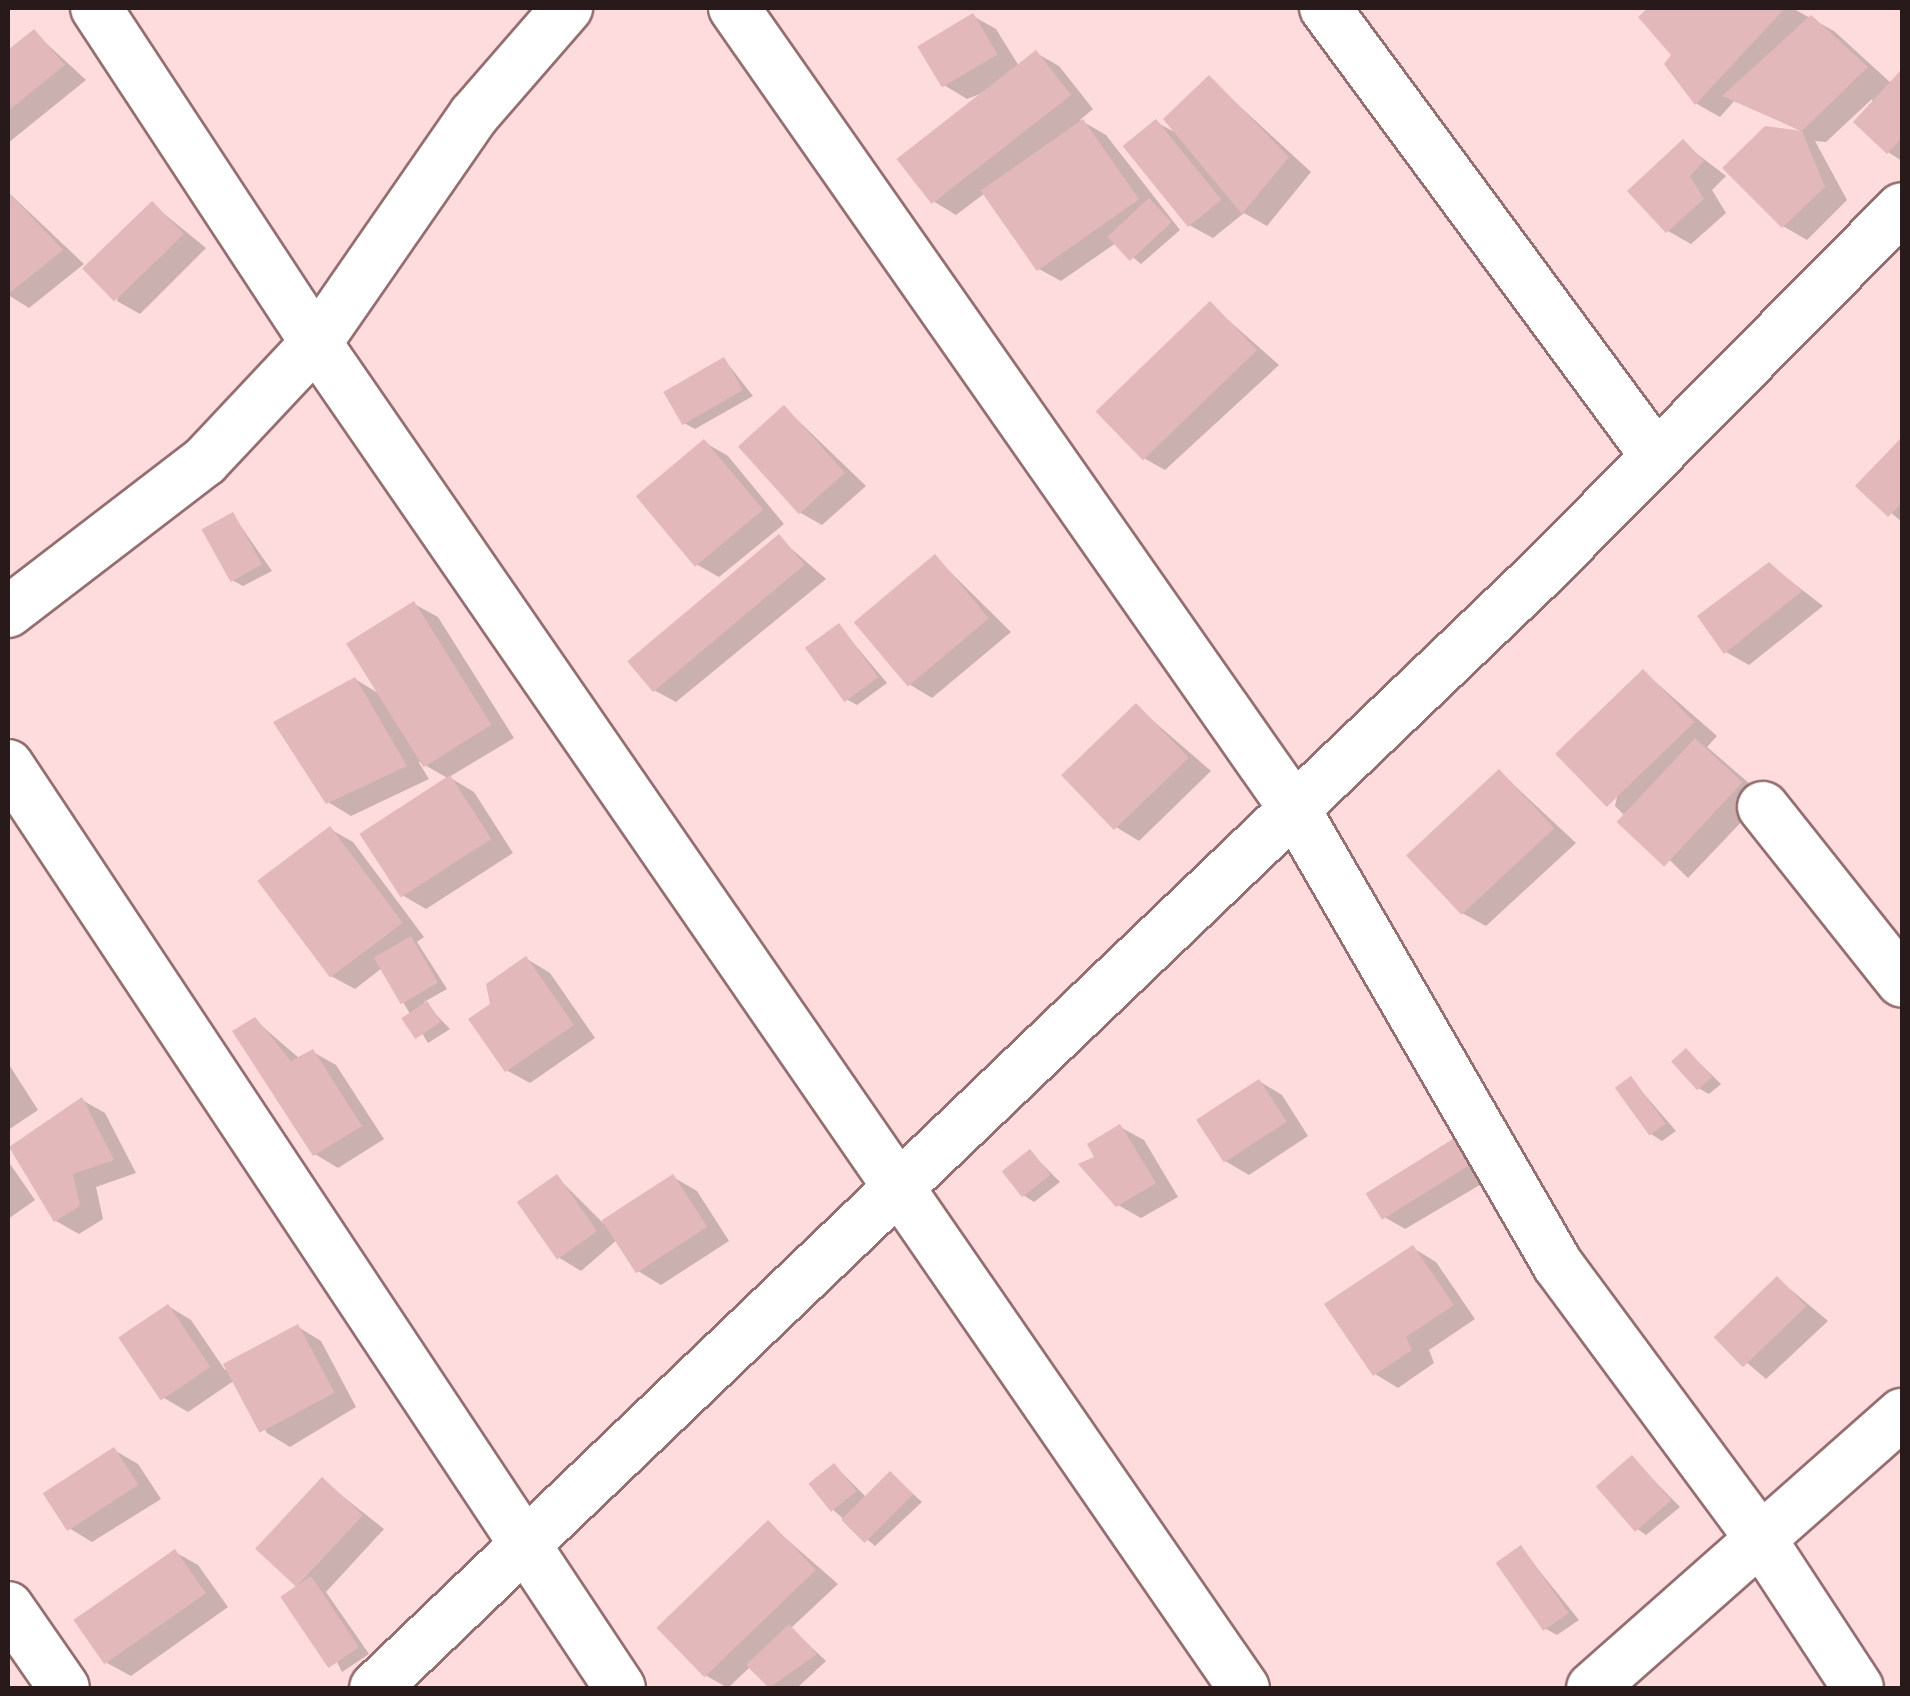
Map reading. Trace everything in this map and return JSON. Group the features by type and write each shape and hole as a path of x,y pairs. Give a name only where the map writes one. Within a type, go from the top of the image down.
{"street":[{"path":"96,8 316,343 1244,1688"},
{"path":"8,612 205,461 316,343 474,115 567,8"},
{"path":"734,8 1294,808 1558,1265 1760,1538 1858,1688"},
{"path":"1325,8 1656,456"},
{"path":"375,1688 522,1542 1294,808 1656,456 1902,208"},
{"path":"8,765 620,1688"},
{"path":"1763,808 1902,982"},
{"path":"1592,1688 1902,1414"},
{"path":"8,1607 64,1688"}],"building":[{"path":"1648,8 1785,8 1695,105 1664,64 1671,55 1638,17"},
{"path":"973,13 998,54 942,88 917,46"},
{"path":"1811,15 1868,67 1802,131 1722,96"},
{"path":"34,29 65,65 8,111 8,50"},
{"path":"1036,50 1071,95 932,204 897,159"},
{"path":"1902,69 1902,138 1887,154 1853,122"},
{"path":"1209,75 1289,157 1242,214 1163,119"},
{"path":"1083,119 1139,199 1037,271 981,191"},
{"path":"1156,119 1221,200 1188,227 1123,146"},
{"path":"1765,126 1802,131 1825,187 1782,228 1722,168"},
{"path":"1683,139 1704,161 1690,176 1704,199 1666,233 1627,191"},
{"path":"8,192 63,250 8,294"},
{"path":"1149,198 1172,222 1130,261 1107,237"},
{"path":"152,201 184,234 114,301 82,268"},
{"path":"1210,301 1257,350 1143,460 1096,411"},
{"path":"724,357 743,390 682,425 663,392"},
{"path":"784,405 845,473 799,514 738,446"},
{"path":"1902,437 1902,503 1888,517 1855,486"},
{"path":"704,439 763,509 695,567 636,496"},
{"path":"233,512 262,564 231,582 202,529"},
{"path":"779,534 805,565 653,692 627,661"},
{"path":"935,554 989,618 908,686 854,622"},
{"path":"1769,562 1802,591 1724,654 1697,616"},
{"path":"414,601 491,725 424,767 346,643"},
{"path":"839,623 878,677 844,702 805,648"},
{"path":"1643,669 1694,722 1607,807 1555,754"},
{"path":"355,677 407,766 326,804 273,722"},
{"path":"1136,703 1189,758 1114,830 1061,775"},
{"path":"1695,738 1743,782 1664,866 1617,822"},
{"path":"1499,769 1554,828 1461,915 1406,856"},
{"path":"450,775 491,839 401,898 359,834"},
{"path":"330,826 403,923 330,977 257,881"},
{"path":"411,936 438,983 401,1004 374,958"},
{"path":"526,956 574,1025 505,1072 468,1019 490,1004 486,984"},
{"path":"427,1001 441,1022 415,1039 401,1018"},
{"path":"255,1017 291,1061 313,1049 362,1126 313,1156 232,1031"},
{"path":"1686,1048 1712,1077 1697,1090 1671,1061"},
{"path":"1631,1076 1666,1124 1649,1135 1615,1088"},
{"path":"1259,1079 1287,1122 1224,1163 1196,1120"},
{"path":"82,1097 114,1160 73,1174 80,1206 54,1222 9,1147"},
{"path":"1120,1124 1156,1183 1116,1207 1078,1164 1094,1157 1087,1144"},
{"path":"1453,1139 1469,1165 1382,1220 1366,1194"},
{"path":"1030,1149 1050,1175 1022,1197 1002,1171"},
{"path":"557,1174 597,1231 557,1259 517,1202"},
{"path":"673,1174 707,1227 636,1273 602,1220"},
{"path":"1413,1245 1454,1305 1406,1337 1412,1350 1373,1376 1324,1304"},
{"path":"1777,1276 1806,1306 1743,1367 1714,1337"},
{"path":"168,1304 210,1367 161,1401 118,1338"},
{"path":"298,1324 335,1393 260,1433 223,1364"},
{"path":"114,1447 139,1485 67,1531 43,1493"},
{"path":"1632,1455 1671,1500 1635,1532 1596,1486"},
{"path":"834,1463 857,1491 831,1512 808,1484"},
{"path":"890,1471 913,1494 865,1543 841,1520"},
{"path":"322,1477 363,1515 296,1587 255,1549"},
{"path":"768,1520 816,1570 704,1677 657,1628"},
{"path":"1521,1545 1569,1613 1543,1631 1496,1563"},
{"path":"175,1549 206,1593 104,1664 73,1620"},
{"path":"311,1576 359,1647 328,1668 280,1597"},
{"path":"789,1624 817,1654 769,1688 746,1665"}]}
